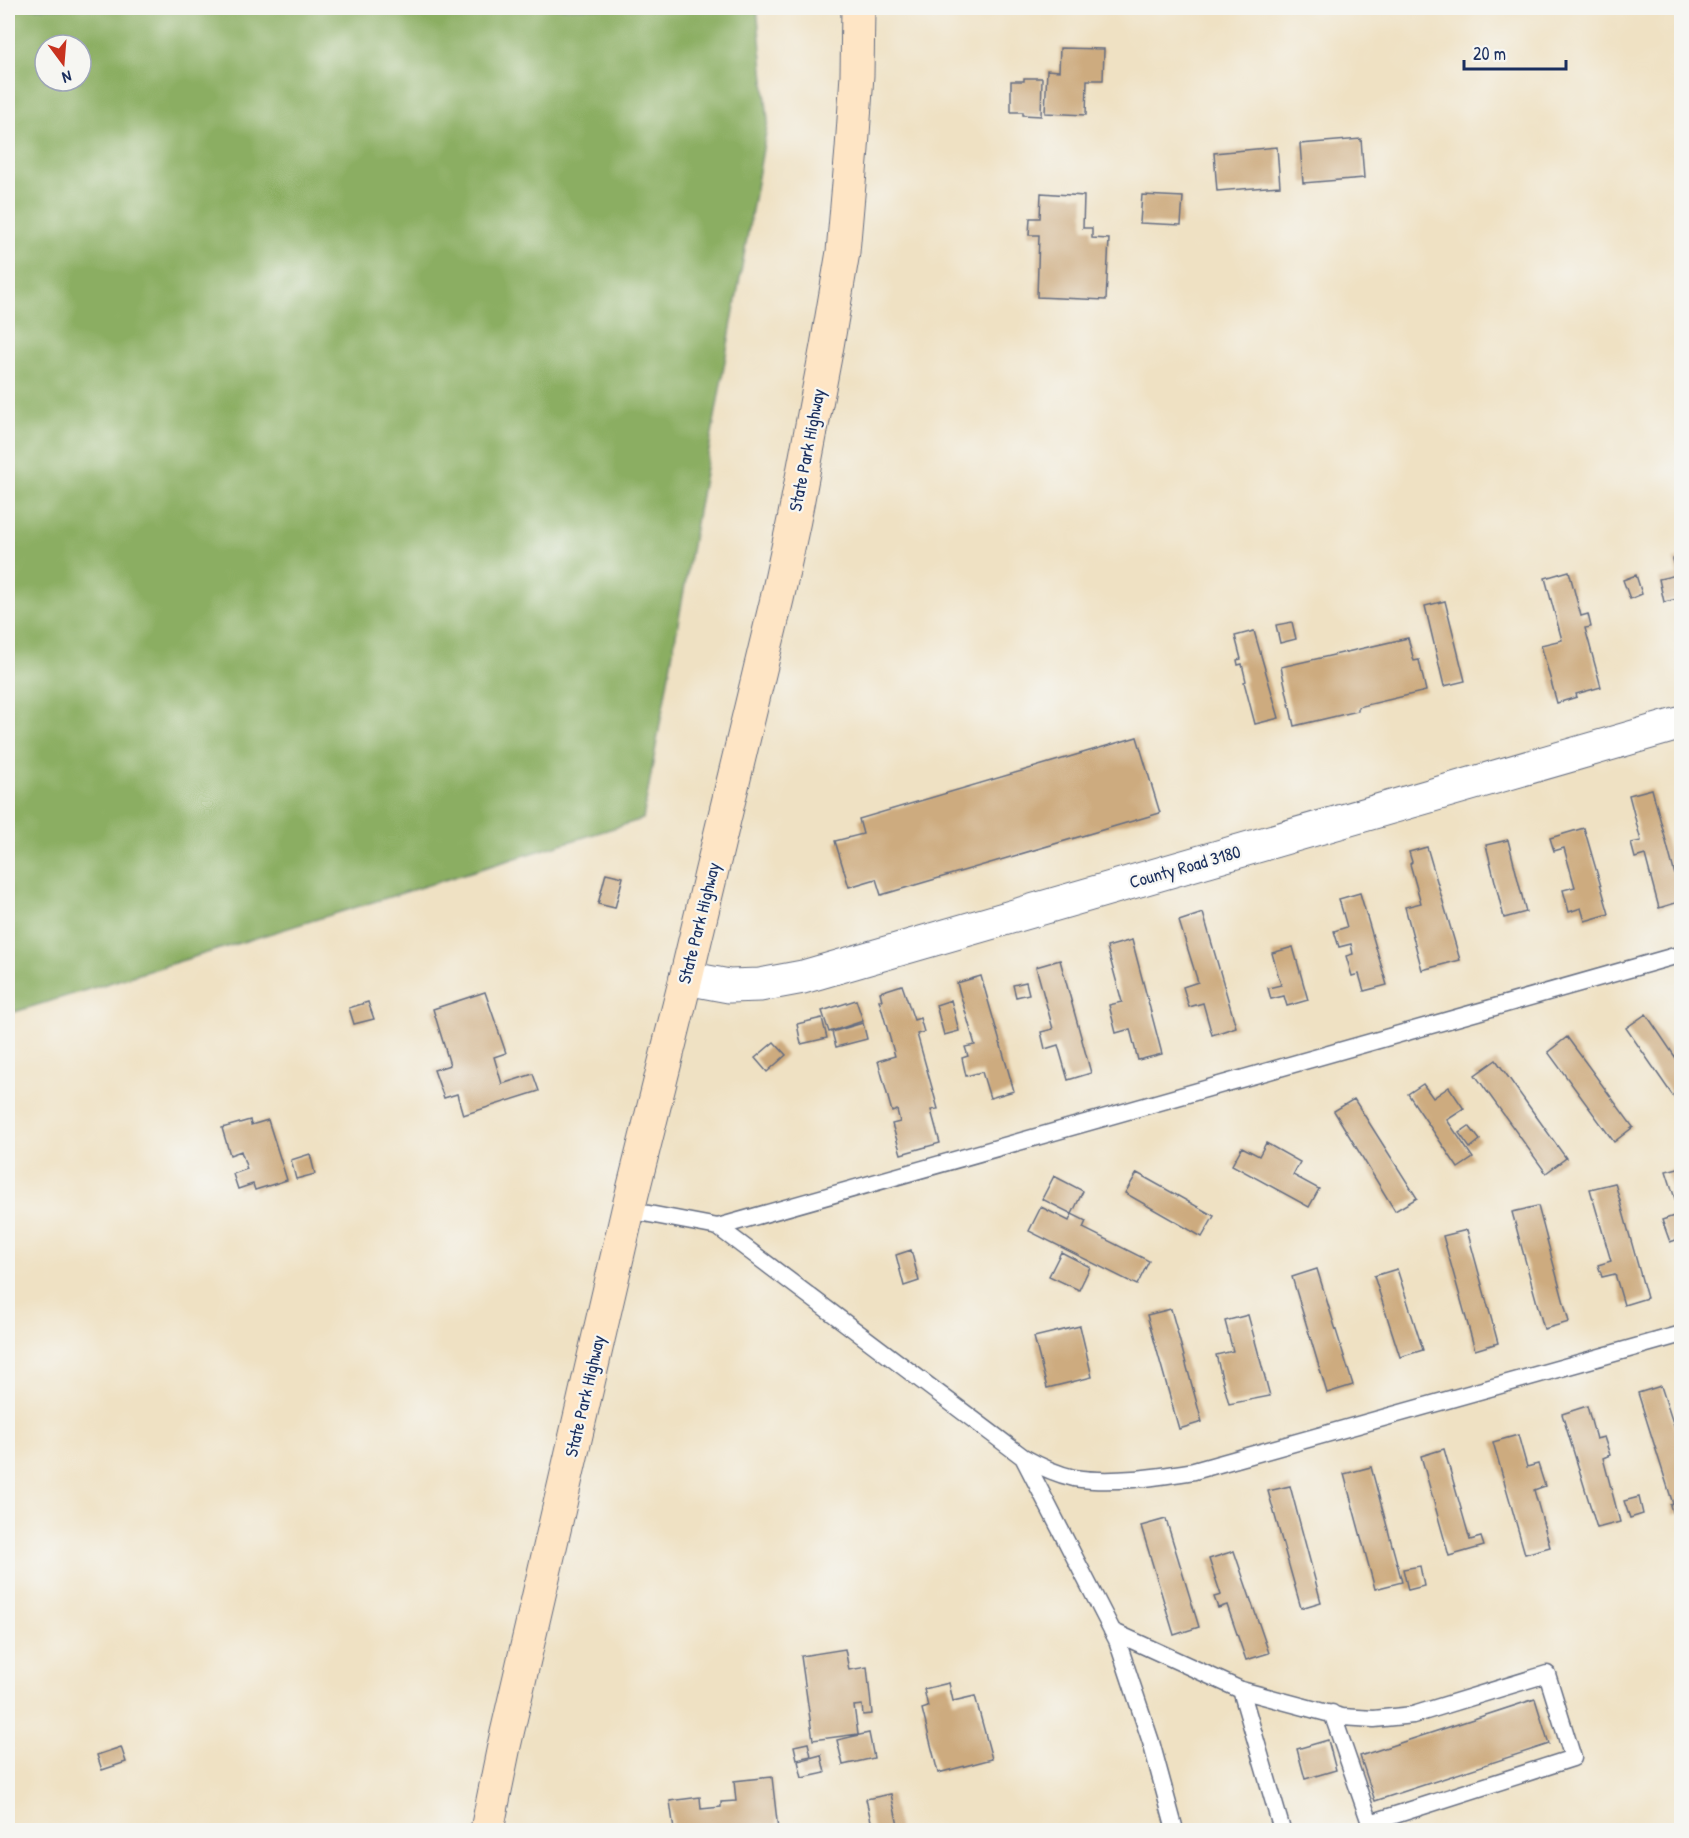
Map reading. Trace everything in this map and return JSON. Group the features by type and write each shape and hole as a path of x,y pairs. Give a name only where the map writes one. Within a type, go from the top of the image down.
{"main road":[{"name":"State Park Highway","path":"487,1830 504,1746 628,1210 777,599 827,346 843,252 857,75 858,8"}],"street":[{"name":"County Road 3180","path":"686,978 729,986 760,985 803,977 1682,723"}],"lane":[{"path":"718,1227 1682,954"},
{"path":"628,1210 718,1227 1023,1457 1046,1469 1074,1478 1130,1478 1194,1471 1682,1334"},
{"path":"1023,1457 1112,1631 1132,1683 1175,1830"},
{"path":"1112,1631 1241,1690 1332,1713 1342,1717 1374,1719 1413,1715 1547,1674 1573,1758 1370,1823 1332,1713"},
{"path":"1241,1690 1282,1830"}],"green space":[{"path":"8,8 757,8 768,121 643,819 8,1014"}],"building":[{"path":"1060,48 1104,49 1103,80 1087,80 1086,115 1045,113 1047,70 1059,71"},
{"path":"1024,78 1042,78 1041,116 1011,112 1011,81 1024,81"},
{"path":"1361,139 1364,178 1303,183 1300,144"},
{"path":"1277,147 1280,186 1217,191 1214,153"},
{"path":"1041,193 1084,196 1083,228 1092,228 1092,238 1109,239 1106,300 1037,297 1039,235 1029,235 1030,218 1040,218"},
{"path":"1142,195 1183,197 1181,225 1140,223"},
{"path":"1682,557 1682,598 1664,602 1659,579 1677,575 1673,559"},
{"path":"1569,571 1581,616 1588,614 1591,627 1585,628 1601,687 1576,694 1577,697 1557,703 1541,645 1562,640 1545,578"},
{"path":"1636,575 1642,594 1630,599 1623,580"},
{"path":"1445,601 1465,681 1444,686 1425,606"},
{"path":"1292,622 1296,639 1280,643 1276,625"},
{"path":"1254,631 1279,718 1255,724 1244,682 1246,681 1242,664 1238,665 1237,660 1241,659 1235,636"},
{"path":"1408,638 1414,661 1419,660 1426,691 1358,707 1358,711 1294,726 1281,667"},
{"path":"1137,737 1160,813 881,895 876,879 849,887 835,841 863,834 859,819"},
{"path":"1652,789 1682,901 1659,908 1645,855 1635,858 1631,843 1641,841 1629,795"},
{"path":"1584,828 1609,914 1585,921 1581,908 1569,912 1563,890 1575,887 1564,848 1554,851 1550,838"},
{"path":"1508,840 1526,912 1504,918 1486,845"},
{"path":"1427,847 1460,960 1422,970 1405,907 1421,903 1409,852"},
{"path":"606,873 623,877 615,908 598,904"},
{"path":"1360,893 1387,985 1364,991 1359,974 1352,976 1346,956 1353,954 1351,944 1339,947 1334,931 1347,927 1339,899"},
{"path":"1203,913 1236,1027 1212,1035 1203,1003 1189,1007 1183,987 1198,982 1179,921"},
{"path":"1132,940 1162,1054 1138,1060 1130,1029 1116,1033 1109,1005 1122,1002 1107,947"},
{"path":"1293,947 1308,1000 1287,1006 1284,996 1271,999 1268,988 1281,985 1272,953"},
{"path":"1060,960 1091,1073 1068,1080 1058,1045 1045,1049 1041,1032 1053,1029 1036,967"},
{"path":"981,976 1014,1091 990,1098 982,1072 966,1076 962,1058 968,1056 965,1047 975,1045 957,983"},
{"path":"1026,982 1029,994 1016,997 1013,985"},
{"path":"902,985 914,1020 920,1018 924,1032 917,1034 938,1109 931,1110 940,1143 901,1154 892,1124 900,1122 897,1110 892,1112 878,1061 895,1056 879,1000 882,1000 880,992"},
{"path":"485,992 506,1053 494,1057 502,1084 533,1074 539,1091 463,1115 457,1094 444,1098 434,1070 450,1065 433,1009"},
{"path":"856,1000 863,1021 829,1032 822,1011"},
{"path":"951,1000 959,1031 944,1035 936,1005"},
{"path":"368,1002 374,1019 354,1024 349,1008"},
{"path":"1646,1014 1682,1067 1682,1109 1626,1028"},
{"path":"822,1018 827,1038 801,1044 797,1024"},
{"path":"863,1023 867,1039 836,1047 832,1032"},
{"path":"1567,1037 1633,1127 1614,1142 1548,1052"},
{"path":"774,1042 786,1055 767,1072 755,1058"},
{"path":"1496,1060 1566,1158 1546,1173 1475,1075"},
{"path":"1423,1084 1433,1098 1449,1087 1464,1109 1447,1120 1473,1158 1458,1168 1408,1094"},
{"path":"1354,1099 1417,1198 1395,1211 1334,1111"},
{"path":"250,1120 251,1125 268,1120 287,1180 255,1190 253,1184 238,1189 233,1174 247,1169 241,1151 230,1155 222,1128"},
{"path":"1469,1126 1480,1140 1470,1148 1459,1133"},
{"path":"1266,1143 1300,1162 1293,1175 1319,1189 1309,1207 1232,1165 1242,1147 1259,1156"},
{"path":"310,1154 315,1174 296,1179 291,1160"},
{"path":"1682,1167 1682,1238 1670,1242 1662,1220 1680,1214 1666,1171"},
{"path":"1137,1173 1214,1216 1202,1237 1125,1193"},
{"path":"1054,1176 1083,1191 1072,1214 1042,1199"},
{"path":"1615,1183 1647,1298 1624,1305 1615,1274 1602,1277 1598,1265 1611,1261 1590,1189"},
{"path":"1538,1206 1569,1322 1544,1329 1512,1212"},
{"path":"1041,1207 1069,1221 1072,1214 1086,1221 1083,1228 1149,1261 1137,1285 1029,1231"},
{"path":"1467,1230 1498,1343 1475,1350 1443,1236"},
{"path":"911,1250 919,1281 904,1286 896,1255"},
{"path":"1061,1252 1090,1267 1079,1290 1049,1276"},
{"path":"1317,1269 1353,1385 1327,1393 1292,1277"},
{"path":"1397,1269 1423,1350 1400,1357 1374,1276"},
{"path":"1171,1309 1202,1422 1179,1429 1147,1315"},
{"path":"1248,1315 1270,1396 1229,1404 1216,1355 1233,1351 1225,1321"},
{"path":"1080,1326 1092,1377 1047,1388 1034,1337"},
{"path":"1661,1386 1682,1451 1682,1501 1679,1502 1682,1512 1673,1515 1670,1505 1673,1504 1638,1393"},
{"path":"1587,1406 1596,1439 1604,1437 1610,1455 1603,1458 1620,1522 1597,1528 1562,1414"},
{"path":"1518,1435 1527,1467 1538,1464 1545,1486 1534,1490 1550,1547 1525,1554 1493,1442"},
{"path":"1444,1449 1470,1540 1481,1537 1484,1546 1449,1556 1421,1456"},
{"path":"1371,1467 1402,1582 1375,1589 1344,1474"},
{"path":"1290,1486 1321,1602 1301,1608 1268,1491"},
{"path":"1639,1497 1643,1514 1630,1518 1624,1501"},
{"path":"1166,1519 1199,1627 1174,1635 1141,1526"},
{"path":"1234,1551 1269,1653 1246,1660 1227,1605 1218,1608 1214,1597 1221,1595 1209,1559"},
{"path":"1420,1566 1424,1586 1408,1590 1403,1569"},
{"path":"845,1649 849,1670 867,1667 872,1714 863,1715 862,1705 854,1706 858,1734 813,1740 801,1656"},
{"path":"949,1683 953,1701 975,1696 992,1759 938,1773 922,1709 928,1707 924,1689"},
{"path":"1535,1699 1549,1744 1375,1801 1360,1756"},
{"path":"869,1733 874,1758 843,1765 837,1740"},
{"path":"1328,1740 1336,1770 1305,1779 1297,1749"},
{"path":"808,1743 811,1756 797,1759 794,1746"},
{"path":"121,1747 126,1762 102,1770 97,1755"},
{"path":"821,1755 825,1773 802,1778 798,1761"},
{"path":"772,1777 778,1830 674,1830 670,1801 700,1797 701,1809 721,1807 721,1802 736,1801 734,1781"},
{"path":"891,1794 899,1830 873,1830 866,1799"}]}
